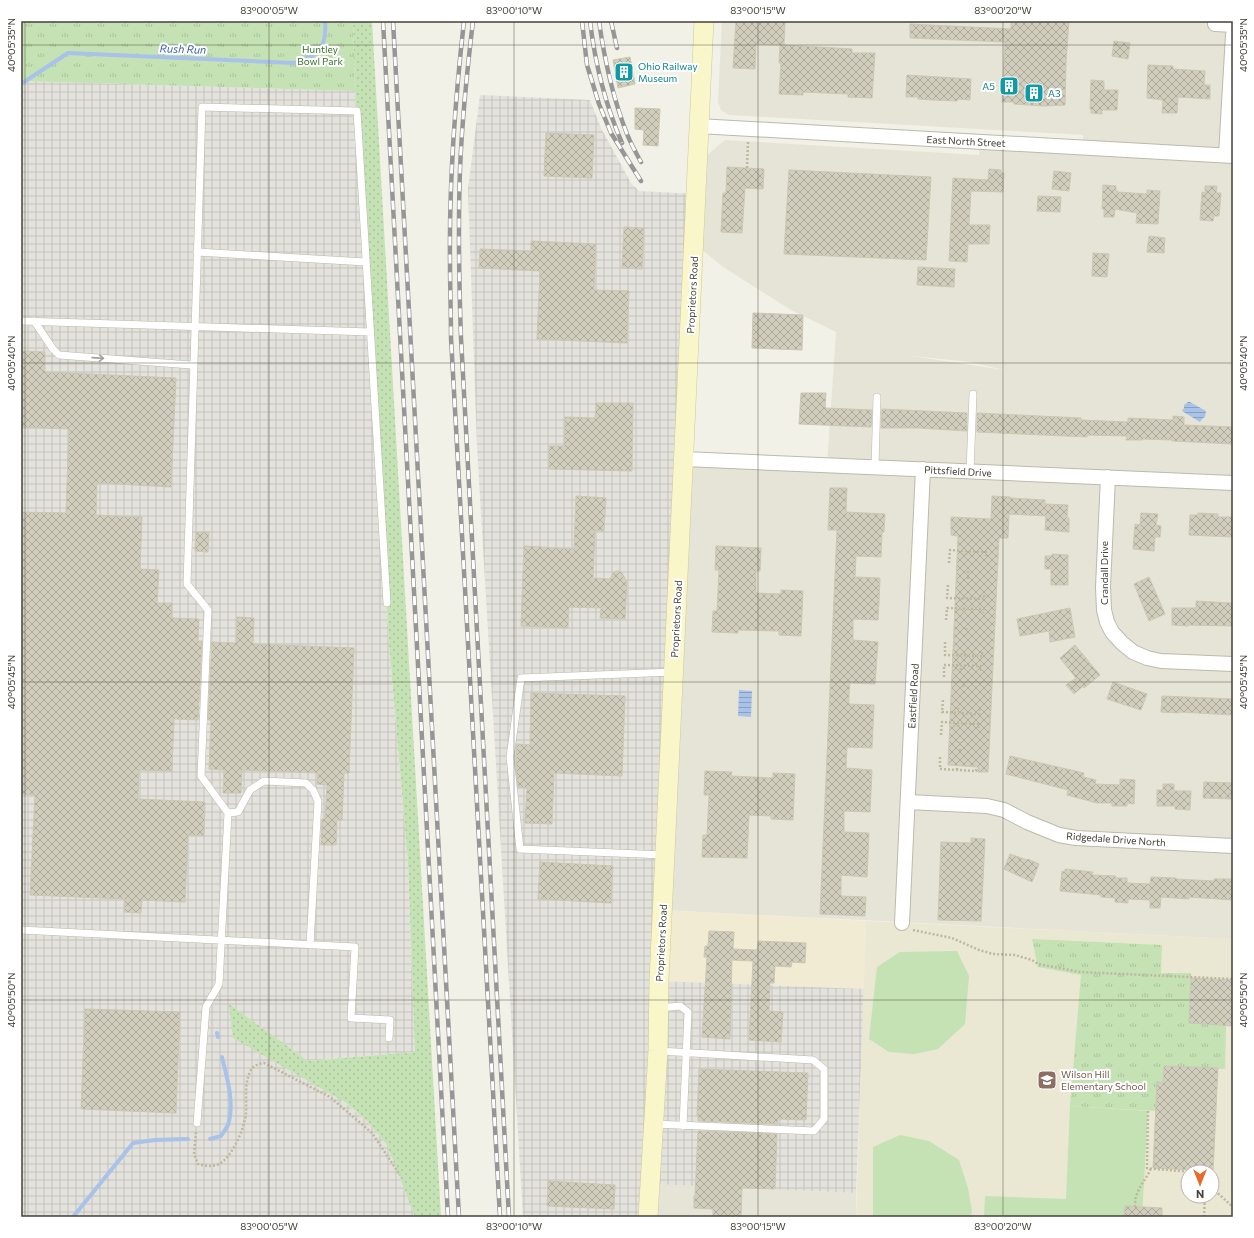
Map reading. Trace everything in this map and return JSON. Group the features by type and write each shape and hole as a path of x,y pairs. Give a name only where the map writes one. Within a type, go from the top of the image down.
{"street":[{"name":"Proprietors Road","path":"648,1217 658,1051 665,855 704,21"},
{"path":"1214,24 1233,25"},
{"path":"1230,156 1233,35"},
{"name":"East North Street","path":"698,126 1230,156"},
{"name":"Pittsfield Drive","path":"684,459 1233,483"},
{"name":"Eastfield Road","path":"902,923 923,469"},
{"name":"Crandall Drive","path":"1108,478 1103,587 1104,610 1107,622 1112,632 1133,652 1147,658 1233,664"},
{"name":"Ridgedale Drive North","path":"908,802 987,806 1004,810 1059,835 1076,838 1233,846"}],"lane":[{"path":"197,1123 206,1007 219,984 228,813 201,776 208,610 187,584 202,106 357,111 387,603"},
{"path":"197,252 366,262"},
{"path":"21,320 370,332"},
{"path":"34,321 53,349 59,355 191,365"},
{"path":"970,472 973,394"},
{"path":"875,467 877,397"},
{"path":"665,855 520,849 510,756 521,678 674,672"},
{"path":"228,813 238,812 250,790 264,781 306,783 313,790 318,801 310,945"},
{"path":"21,930 355,947 351,1018 390,1020 389,1038"},
{"path":"659,1008 680,1006 688,1012 683,1126"},
{"path":"654,1124 814,1131 824,1119 824,1069 813,1060 658,1051"}],"path":[{"path":"747,168 748,140"},
{"path":"949,563 950,550 986,552 986,556"},
{"path":"948,585 947,598 984,599 984,595"},
{"path":"946,620 947,608 984,609 984,613"},
{"path":"964,608 964,613"},
{"path":"946,642 945,655 982,656 982,652"},
{"path":"962,651 962,656"},
{"path":"944,677 944,665 981,666 981,671"},
{"path":"943,700 942,712 979,714 979,709"},
{"path":"959,708 959,713"},
{"path":"941,734 942,722 979,724 978,728"},
{"path":"958,727 959,723"},
{"path":"940,757 940,769 976,771 977,767"},
{"path":"902,923 902,928 952,938 979,950 993,954 1015,955 1032,960 1038,964 1080,972 1233,979"},
{"path":"197,1123 194,1154 198,1164 207,1166 220,1164 231,1152 239,1138 246,1114 246,1087 250,1072 256,1064 264,1063 330,1097 372,1133 400,1175"},
{"path":"1148,1111 1147,1168 1180,1171"},
{"path":"1135,1206 1136,1196 1151,1168"},
{"path":"1220,1195 1233,1207"},
{"path":"1204,1217 1205,1204"}],"shaded area":[{"path":"722,21 1233,21 1233,939 663,910 684,459 827,465 836,332 791,310 723,267 701,249 707,155 725,140 979,155 980,142 1083,147 1083,135 729,115 721,110 718,102","holes":["907,355 970,362 1004,370"]},
{"path":"21,81 355,91 389,643 408,862 415,1052 308,1061 230,1005 369,1123 387,1145 415,1217 21,1217"},
{"path":"480,95 590,100 601,128 631,183 639,191 696,194 659,981 864,989 856,1193 650,1184 648,1217 523,1217 477,447 468,189"},
{"path":"663,910 866,921 864,989 659,981"},
{"name":"Wilson Hill Elementary School","path":"866,921 1233,939 1233,1217 856,1217"},
{"path":"650,1184 856,1193 856,1217 648,1217"}],"green space":[{"name":"Huntley Bowl Park","path":"21,21 353,21 355,91 21,81"},
{"path":"353,21 372,21 441,1217 415,1217 387,1145 369,1123 345,1102 233,1038 229,1004 308,1061 415,1052 408,862 389,643 355,91"},
{"path":"1032,939 1162,945 1161,973 1191,973 1189,1023 1226,1025 1225,1069 1164,1066 1163,1083 1158,1082 1156,1111 1070,1106 1081,975 1038,967"},
{"path":"957,951 969,976 965,1024 938,1049 914,1054 889,1052 869,1039 877,967 900,952"},
{"path":"1070,1106 1148,1111 1142,1217 984,1217 985,1196 1066,1199"},
{"path":"900,1135 929,1141 959,1160 968,1188 972,1211 971,1217 873,1217 873,1147"}],"water":[{"path":"1188,402 1206,411 1205,417 1200,422 1182,411 1184,405"},
{"path":"739,690 752,691 751,717 738,716"}],"building":[{"path":"736,21 785,21 784,45 852,49 852,53 875,53 872,98 848,97 848,94 803,92 803,95 779,94 781,63 779,63 780,45 756,44 755,69 733,68"},
{"path":"1011,21 1069,21 1065,105 1043,106 1002,102 1005,42 910,38 910,24 1011,29"},
{"path":"1114,41 1130,43 1128,59 1112,56"},
{"name":"Ohio Railway Museum","path":"630,57 635,84 618,88 613,60"},
{"path":"1148,65 1173,66 1173,69 1205,71 1204,85 1210,85 1210,99 1178,97 1177,113 1162,113 1163,100 1147,98"},
{"path":"907,75 971,79 970,100 933,100 918,99 918,97 906,97"},
{"path":"1091,80 1104,81 1104,90 1118,90 1117,110 1102,110 1102,114 1091,113"},
{"path":"635,108 660,109 658,146 643,145 644,130 635,129"},
{"path":"546,133 594,135 592,178 544,176"},
{"path":"727,167 764,169 763,189 745,188 742,233 721,232 723,193 726,193"},
{"path":"989,169 1001,170 1001,173 1004,173 1003,192 971,191 969,225 990,225 989,244 968,244 967,262 949,261 953,178 988,180"},
{"path":"789,170 931,177 926,260 784,254"},
{"path":"1054,171 1071,173 1069,191 1052,189"},
{"path":"1103,185 1116,186 1117,192 1147,194 1147,190 1160,191 1158,224 1136,223 1137,213 1115,209 1114,217 1104,217 1104,209 1102,209"},
{"path":"1205,186 1217,186 1216,193 1221,193 1219,216 1214,216 1213,221 1200,220 1202,192 1205,193"},
{"path":"1038,196 1061,197 1060,212 1037,211"},
{"path":"624,227 644,228 642,269 622,268"},
{"path":"1149,236 1165,238 1164,253 1147,252"},
{"path":"531,241 596,244 594,290 629,291 627,343 537,339 540,271 479,268 480,249 531,251"},
{"path":"1093,253 1109,254 1107,277 1092,276"},
{"path":"918,267 955,269 954,287 917,285"},
{"path":"753,313 803,315 802,350 752,348"},
{"path":"21,351 45,352 45,372 176,378 171,487 97,483 96,515 142,517 140,569 159,570 157,603 172,603 172,618 199,619 198,641 202,641 198,720 174,719 172,771 139,770 138,799 205,802 204,836 188,835 185,902 142,900 141,913 124,912 125,899 30,895 35,795 21,794 21,512 66,513 69,429 21,427"},
{"path":"801,393 826,393 825,408 872,410 871,427 799,424"},
{"path":"596,403 633,403 632,471 549,469 549,446 564,446 565,417 595,418"},
{"path":"882,409 967,413 967,431 919,428 881,428"},
{"path":"977,413 1128,422 1128,418 1173,420 1173,416 1184,417 1184,425 1233,427 1233,444 1172,440 1126,440 1127,436 1087,435 1087,437 977,432"},
{"path":"830,488 847,488 846,512 885,514 884,532 882,532 881,557 856,556 855,577 880,578 878,620 853,619 853,640 878,642 875,684 850,683 849,694 849,704 874,705 872,748 847,747 846,768 872,770 870,812 844,811 844,832 869,833 867,877 841,875 841,896 866,897 865,916 820,914 837,530 828,530"},
{"path":"576,496 606,498 604,531 595,530 593,578 610,579 616,571 622,573 627,582 625,619 600,618 601,608 569,607 568,628 521,626 524,546 574,549"},
{"path":"992,496 1045,500 1045,504 1068,505 1067,518 1069,518 1069,532 1045,530 1046,516 1009,514 1008,538 999,538 988,772 978,772 978,767 948,765 958,536 951,535 951,517 991,519"},
{"path":"1141,513 1158,514 1156,525 1161,526 1160,537 1155,537 1154,551 1133,549 1135,524 1140,525"},
{"path":"1198,513 1218,514 1218,517 1233,517 1233,537 1189,535 1190,515 1198,515"},
{"path":"196,532 209,532 208,552 195,551"},
{"path":"716,546 761,548 760,571 756,571 756,593 781,594 781,590 803,591 801,636 779,635 779,631 738,630 738,633 712,632 713,611 717,611 719,570 715,570"},
{"path":"1052,554 1068,555 1068,585 1051,585 1051,569 1045,569 1045,556 1052,556"},
{"path":"1149,577 1165,614 1149,621 1134,584"},
{"path":"1196,601 1231,603 1231,605 1233,605 1233,626 1172,625 1172,608 1196,608"},
{"path":"1070,608 1075,637 1050,642 1049,631 1020,636 1017,619"},
{"path":"237,617 254,618 253,644 354,648 349,773 344,773 342,820 337,820 336,845 321,845 322,819 325,819 327,785 317,784 318,773 242,770 241,793 223,793 224,770 209,769 211,720 208,720 212,642 236,643"},
{"path":"1075,645 1100,675 1074,694 1066,685 1076,678 1060,658"},
{"path":"1113,682 1147,694 1141,710 1107,699"},
{"path":"531,693 625,696 622,776 554,773 552,824 525,823 527,788 518,787 516,769 517,744 530,745"},
{"path":"1162,696 1233,699 1233,715 1161,712"},
{"path":"1010,756 1084,773 1083,777 1096,780 1095,784 1120,785 1120,779 1135,780 1134,804 1127,803 1127,806 1112,806 1112,803 1097,803 1067,795 1068,790 1006,774"},
{"path":"705,771 732,772 731,776 773,778 773,773 795,774 793,820 771,819 771,816 749,815 747,858 702,857 703,835 707,835 709,795 704,795"},
{"path":"1204,782 1233,783 1233,799 1203,798"},
{"path":"1163,784 1174,784 1174,791 1191,791 1190,810 1175,809 1175,806 1157,806 1157,790 1163,790"},
{"path":"971,838 985,839 981,921 938,920 941,842 971,843"},
{"path":"1010,854 1039,864 1032,882 1004,869"},
{"path":"540,862 613,866 611,903 538,899"},
{"path":"1065,869 1093,872 1092,875 1127,878 1127,883 1150,884 1151,877 1214,881 1214,879 1231,879 1231,881 1233,881 1233,900 1161,897 1160,908 1150,908 1150,900 1128,899 1128,903 1115,902 1115,898 1101,897 1101,895 1060,891 1062,871 1065,872"},
{"path":"709,931 734,932 733,949 757,950 758,941 806,943 805,963 792,962 791,967 775,966 774,983 770,983 769,1011 783,1012 781,1042 749,1040 753,961 732,960 730,1039 702,1037 707,957 704,957 705,946 708,946"},
{"path":"1191,978 1233,980 1233,1026 1189,1023"},
{"path":"85,1009 180,1012 176,1113 81,1109"},
{"name":"Wilson Hill Elementary School","path":"1164,1066 1218,1068 1213,1164 1180,1164 1180,1169 1153,1168 1157,1082 1163,1083"},
{"path":"699,1069 808,1073 806,1120 778,1119 778,1124 698,1121"},
{"path":"698,1131 777,1134 775,1189 742,1188 741,1217 713,1217 713,1209 694,1208"},
{"path":"548,1181 615,1185 614,1209 547,1206"},
{"path":"1125,1206 1162,1208 1162,1217 1124,1217"}],"waterway":[{"name":"Rush Run","path":"21,84 68,53 295,63 311,57 320,49 325,37 325,21"},
{"path":"217,1033 218,1037"},
{"path":"210,1139 221,1136 228,1125 230,1117 230,1091 222,1057"},
{"path":"73,1217 133,1143 155,1140 188,1139"}],"railway":[{"path":"383,21 448,1217"},
{"path":"393,21 459,1217"},
{"path":"464,21 455,111 452,171 450,232 451,338 500,1217"},
{"path":"473,21 465,96 460,170 460,317 509,1217"},
{"path":"582,21 587,65 599,104 611,133 641,181"},
{"path":"590,21 602,83 622,143"},
{"path":"599,21 607,64 622,121 641,162"},
{"path":"611,21 617,48"}],"place":[{"name":"Ohio Railway Museum","path":"624,72"},
{"name":"A5","path":"1009,86"},
{"name":"A3","path":"1034,93"},
{"name":"Wilson Hill Elementary School","path":"1047,1080"}]}
